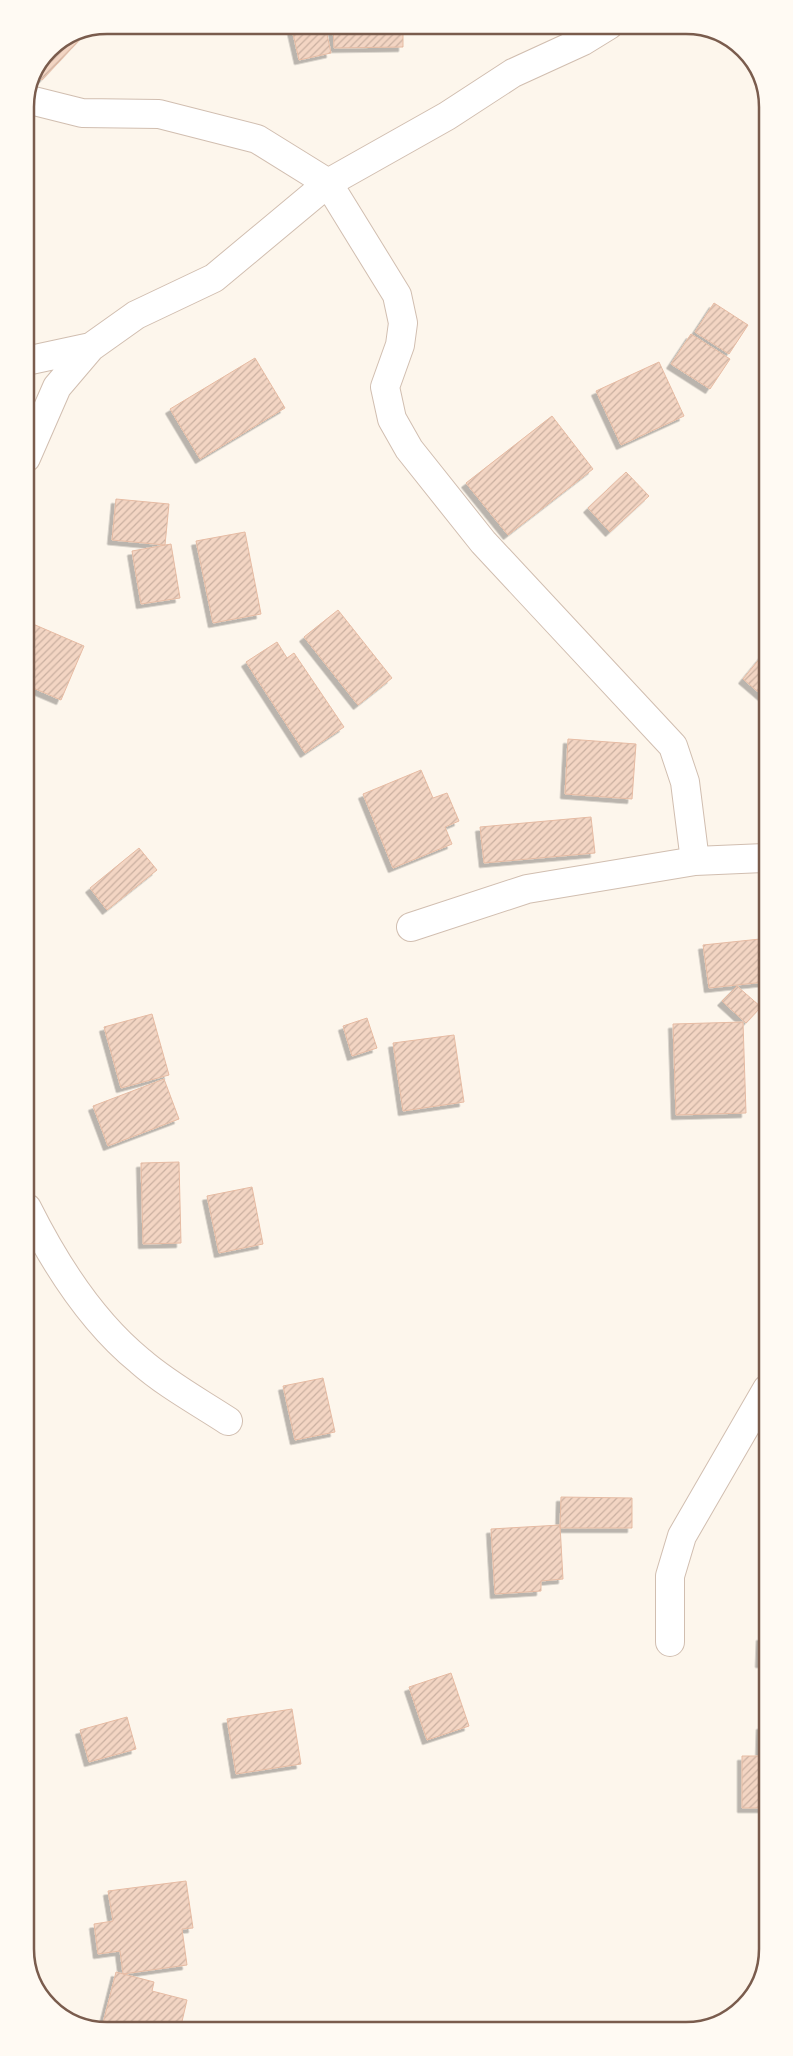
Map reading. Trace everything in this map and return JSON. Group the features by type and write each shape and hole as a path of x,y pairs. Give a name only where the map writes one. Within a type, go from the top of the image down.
{"street":[{"path":"34,440 57,388 91,347 136,316 214,278 328,183 447,116 514,73 594,34"},
{"path":"34,101 82,113 159,114 256,139 328,183 397,295 403,323 400,345 385,387 392,419 433,482 483,542 673,746 685,782 695,862"},
{"path":"34,360 91,347"},
{"path":"411,927 528,889 695,862 759,858"},
{"path":"34,1222 90,1310 140,1361 228,1421"},
{"path":"670,1642 670,1576 682,1536 759,1403"}],"building":[{"path":"293,34 327,34 331,53 299,60"},
{"path":"333,34 403,34 403,47 334,48"},
{"path":"81,38 42,80 40,78 41,74 58,52"},
{"path":"714,303 748,325 729,354 695,332"},
{"path":"691,334 730,359 710,389 671,364"},
{"path":"255,358 285,408 200,459 170,409"},
{"path":"659,362 684,416 621,445 596,391"},
{"path":"552,416 593,469 508,535 466,483"},
{"path":"626,472 649,496 610,532 588,508"},
{"path":"116,499 169,504 165,545 112,540"},
{"path":"245,532 261,614 213,623 196,541"},
{"path":"171,544 180,598 141,604 132,551"},
{"path":"338,610 392,678 358,705 304,637"},
{"path":"34,624 84,646 61,700 34,688"},
{"path":"277,642 287,658 294,653 344,727 305,753 246,662"},
{"path":"759,660 759,693 743,679"},
{"path":"568,739 636,744 632,799 565,794"},
{"path":"421,770 433,798 447,793 459,821 445,827 452,844 393,868 363,794"},
{"path":"591,817 595,853 484,863 480,827"},
{"path":"139,848 157,870 107,910 90,888"},
{"path":"759,939 759,983 709,988 703,945"},
{"path":"737,986 759,1005 759,1009 746,1023 722,1001"},
{"path":"152,1014 169,1075 121,1088 104,1027"},
{"path":"367,1018 377,1048 352,1056 343,1026"},
{"path":"743,1022 746,1113 676,1115 673,1024"},
{"path":"454,1035 464,1102 403,1111 393,1043"},
{"path":"164,1079 179,1119 108,1146 93,1106"},
{"path":"179,1162 181,1243 143,1244 141,1163"},
{"path":"252,1187 263,1244 219,1253 207,1196"},
{"path":"323,1378 335,1432 295,1440 283,1386"},
{"path":"561,1497 632,1498 632,1528 560,1528"},
{"path":"560,1525 563,1579 541,1581 541,1591 495,1594 491,1529"},
{"path":"451,1673 469,1726 427,1740 409,1687"},
{"path":"292,1709 301,1764 236,1774 227,1719"},
{"path":"127,1717 136,1749 89,1762 80,1730"},
{"path":"742,1756 759,1756 759,1808 742,1808"},
{"path":"186,1881 193,1928 182,1929 187,1965 123,1974 120,1951 98,1954 94,1924 113,1921 108,1891"},
{"path":"116,1972 154,1982 152,1991 187,2000 182,2022 103,2022"}]}
